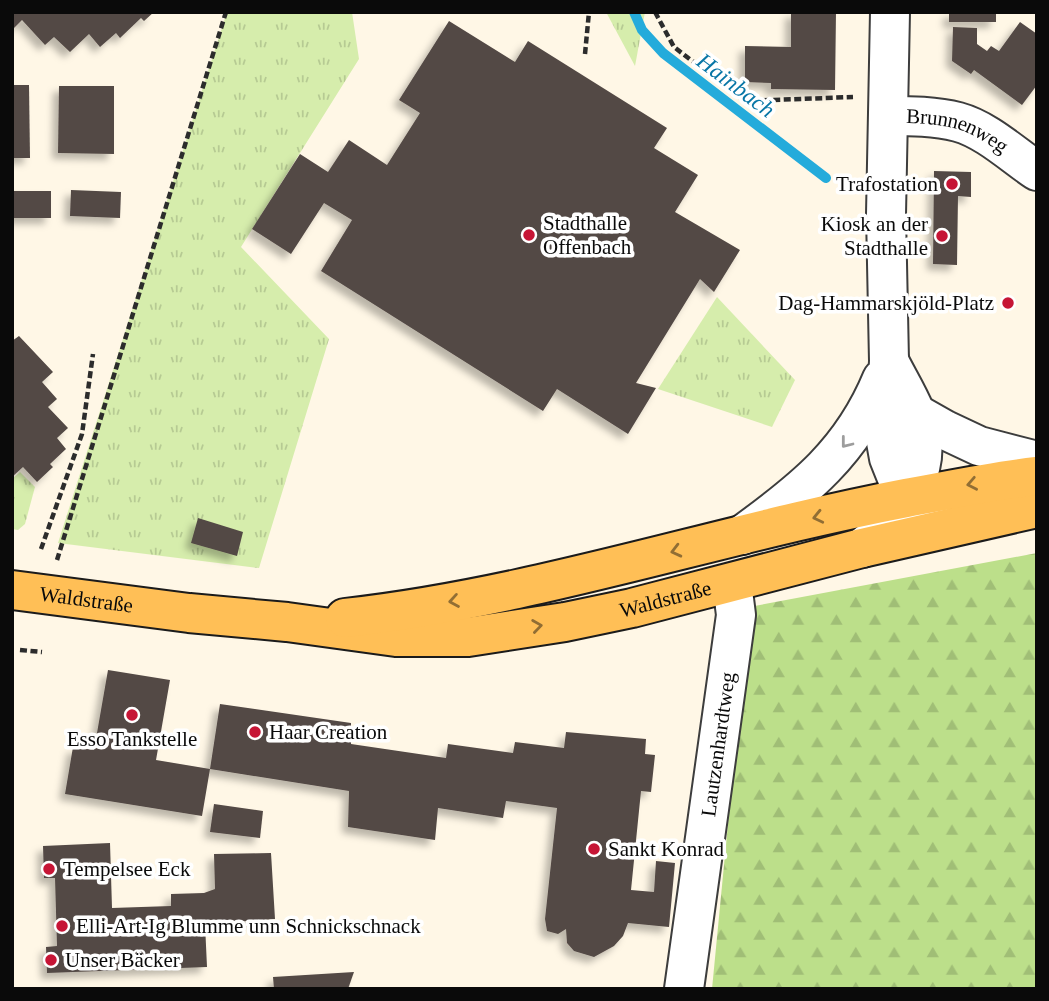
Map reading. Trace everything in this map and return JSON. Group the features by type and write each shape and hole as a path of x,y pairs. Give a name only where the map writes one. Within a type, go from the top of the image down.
{"main road":[{"name":"Waldstraße","path":"287,622 370,615 465,598 587,573 856,508 976,483 1037,475"},
{"name":"Waldstraße","path":"12,590 396,637 468,637 565,622 733,583 862,548 1037,508"}],"street":[{"name":"Brunnenweg","path":"890,12 888,116 921,116 960,122 987,137 1037,172"},
{"path":"888,116 886,293 890,361 886,446 897,478 909,498 944,530"},
{"path":"862,548 892,521 909,498 917,481 922,456 920,430 915,413 890,361"},
{"path":"742,535 788,501 830,463 855,431 876,394 890,361"},
{"path":"915,413 979,446 1037,461"},
{"name":"Lautzenhardtweg","path":"684,989 736,615 733,583"}],"path":[{"path":"58,552 226,12"},
{"path":"585,54 589,12"},
{"path":"655,12 674,47 744,101 855,96"},
{"path":"41,549 82,434 93,354"},
{"path":"20,650 42,652"}],"green space":[{"path":"227,12 352,12 359,59 241,247 329,339 259,568 58,543"},
{"path":"606,12 645,12 635,66"},
{"path":"717,297 795,380 772,427 658,389"},
{"path":"20,472 35,487 25,524 18,530 12,529 12,479"},
{"path":"1037,553 1037,989 712,989 749,607"}],"building":[{"path":"12,12 154,12 144,21 141,18 120,38 116,33 100,47 89,34 70,52 54,37 45,45 22,20 14,28"},
{"path":"791,12 836,12 835,90 771,89 771,83 745,82 745,46 791,47"},
{"path":"949,12 996,12 996,22 949,22"},
{"name":"Stadthalle Offenbach","path":"449,21 515,62 528,41 667,128 654,148 698,175 675,212 740,250 714,292 700,279 636,383 656,388 628,434 557,389 543,411 321,271 352,220 324,203 291,254 252,229 300,154 328,172 349,140 387,165 420,113 399,100"},
{"path":"1020,22 1037,34 1037,85 1022,105 974,70 971,74 952,61 953,27 977,28 977,44 987,51 991,46 999,51"},
{"path":"12,85 29,85 30,158 12,158"},
{"path":"59,86 114,86 114,154 58,153"},
{"path":"934,171 971,172 971,197 958,196 957,265 933,264"},
{"path":"71,190 121,192 120,218 70,216"},
{"path":"12,191 51,191 51,218 12,218"},
{"path":"19,336 53,372 42,382 57,399 48,407 68,428 57,438 66,449 50,464 53,467 37,482 23,467 12,477 12,341"},
{"path":"198,518 243,532 237,556 191,543"},
{"path":"108,670 170,680 156,760 210,769 202,816 65,794 73,747 94,750"},
{"path":"220,704 351,723 351,744 446,758 448,744 513,753 515,742 564,748 566,732 646,739 645,754 655,755 651,792 641,791 631,890 654,892 656,861 675,863 669,927 628,923 623,936 614,946 594,957 574,951 567,943 566,929 558,934 547,931 545,919 557,808 506,801 503,818 438,808 435,840 348,827 349,791 210,769"},
{"path":"214,804 263,811 260,838 210,832"},
{"path":"110,843 112,908 171,906 171,894 204,893 215,889 214,854 271,853 275,919 205,924 207,967 47,973 46,947 57,946 55,878 44,878 43,846"},
{"path":"354,972 348,989 274,989 273,977"}],"waterway":[{"name":"Hainbach","path":"634,12 642,30 663,53 826,178"}],"place":[{"name":"Trafostation","path":"952,184"},
{"name":"Stadthalle Offenbach","path":"529,235"},
{"name":"Kiosk an der Stadthalle","path":"942,236"},
{"name":"Dag-Hammarskjöld-Platz","path":"1008,303"},
{"name":"Esso Tankstelle","path":"132,715"},
{"name":"Haar Creation","path":"255,732"},
{"name":"Sankt Konrad","path":"594,849"},
{"name":"Tempelsee Eck","path":"49,869"},
{"name":"Elli-Art-Ig Blumme unn Schnickschnack","path":"62,926"},
{"name":"Unser Bäcker","path":"51,960"}]}
